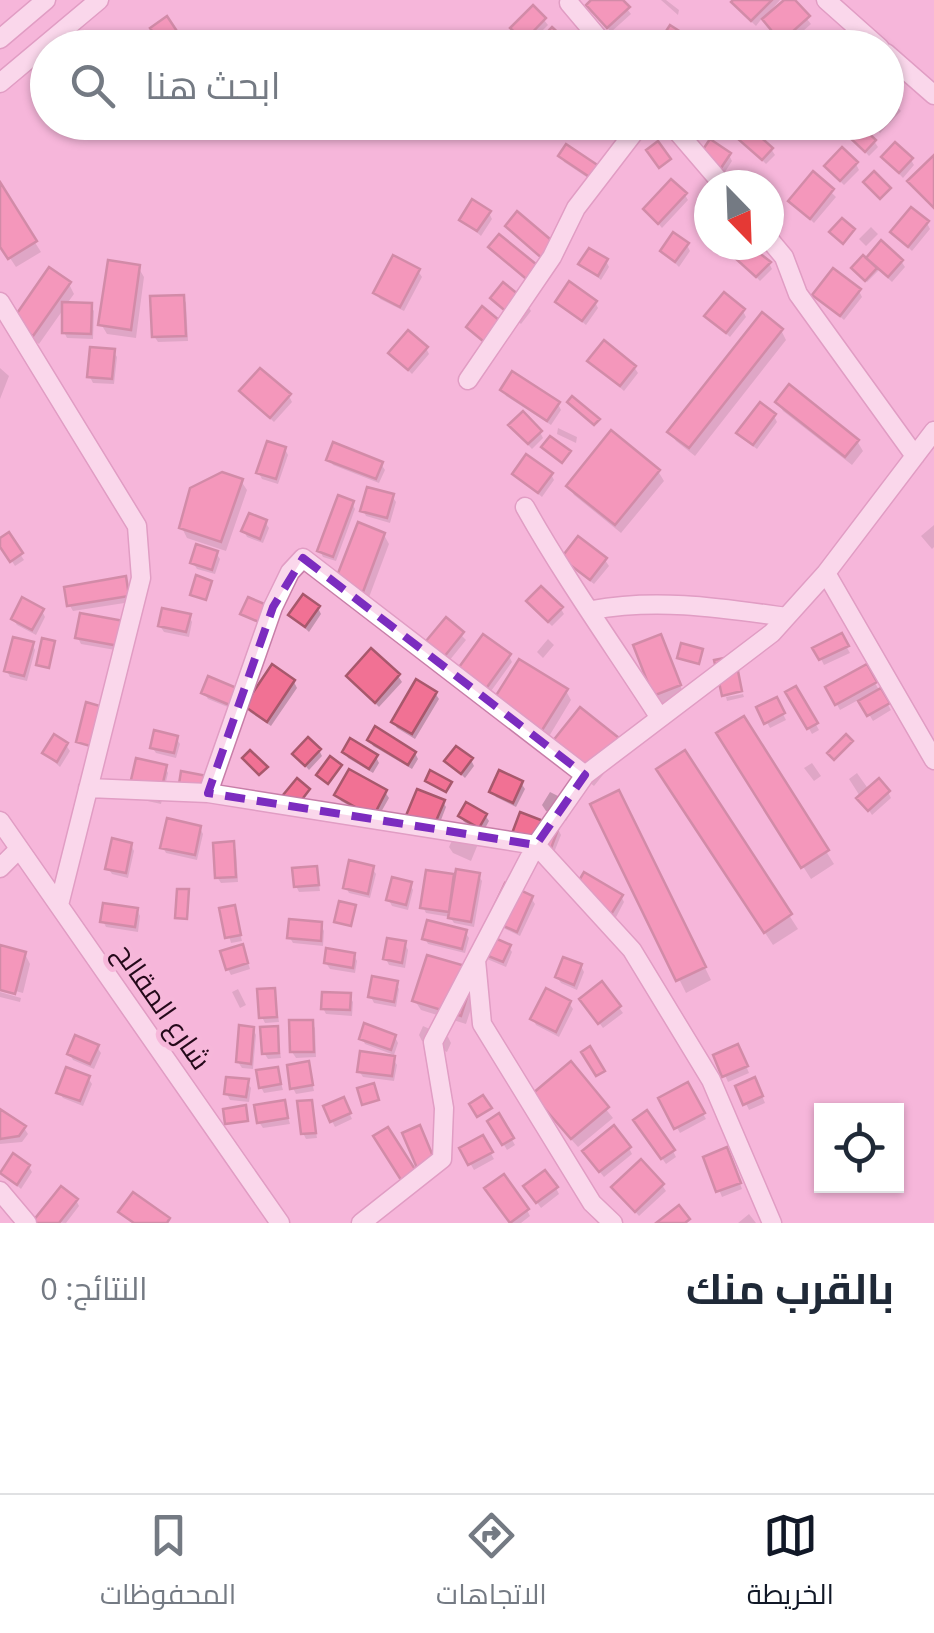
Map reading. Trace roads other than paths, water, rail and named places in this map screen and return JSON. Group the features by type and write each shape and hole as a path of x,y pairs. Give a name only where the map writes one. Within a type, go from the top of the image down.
{"street":[{"path":"0,39 46,0"},
{"path":"64,30 100,0"},
{"path":"826,0 860,30"},
{"path":"569,3 591,30"},
{"path":"0,83 30,58"},
{"path":"904,68 934,94"},
{"path":"468,380 552,256 576,208 628,140"},
{"path":"684,140 709,170"},
{"path":"784,257 798,294 915,456"},
{"path":"0,302 137,526 141,578 59,905"},
{"path":"361,1223 442,1159 444,1108 433,1042 536,844 585,776 772,633 826,573 934,432"},
{"path":"525,507 555,560 592,610 660,718"},
{"path":"208,793 273,607 290,572 303,558 585,776"},
{"path":"826,573 934,760"},
{"path":"592,610 621,605 690,604 786,617"},
{"path":"88,788 208,793 536,844 632,950 711,1080 772,1223"},
{"name":"شارع المقالح","path":"0,821 280,1223"},
{"path":"0,868 20,849"},
{"path":"476,960 482,1024 495,1049 592,1203 613,1223"},
{"path":"0,1191 28,1223"}]}
